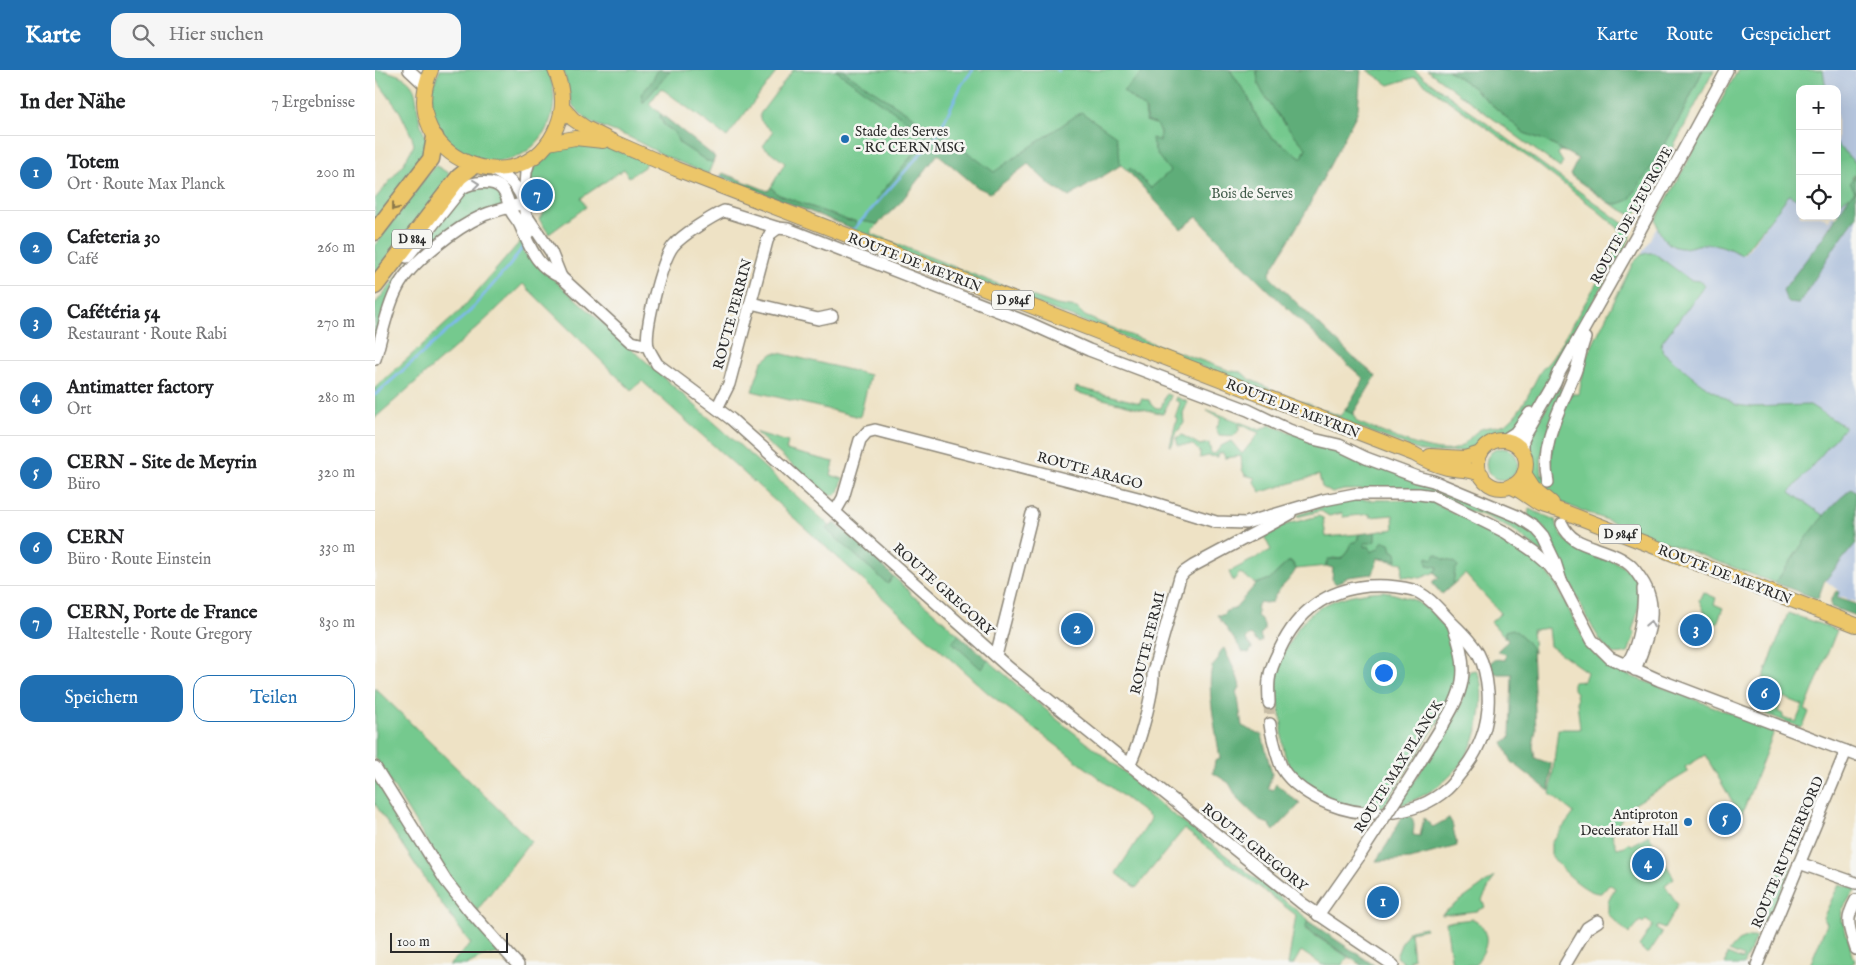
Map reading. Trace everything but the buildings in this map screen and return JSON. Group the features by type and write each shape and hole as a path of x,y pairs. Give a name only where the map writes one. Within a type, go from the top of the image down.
{"highway":[{"name":"D 884","path":"375,232 431,159 435,137"},
{"name":"D 884","path":"375,286 459,177 473,166"}],"main road":[{"path":"431,70 425,85 425,113 435,137 451,154 473,166 491,169 509,167 530,158 548,144 558,125 562,107 562,92 555,70"},
{"name":"ROUTE DE MEYRIN","path":"562,107 579,124 614,142 743,196 1414,454 1435,465 1473,471 1482,475"},
{"name":"ROUTE DE MEYRIN","path":"548,144 575,138 614,142"},
{"path":"1504,440 1515,444 1523,453 1526,461 1524,473 1519,480 1510,486 1499,487 1492,485 1482,475 1479,465 1481,453 1489,444 1504,440"},
{"name":"ROUTE DE MEYRIN","path":"1414,454 1453,459 1465,458 1481,453"},
{"name":"ROUTE DE MEYRIN","path":"1524,473 1533,487 1564,518"},
{"name":"ROUTE DE MEYRIN","path":"1510,486 1520,490 1539,504 1564,518 1856,624"}],"street":[{"path":"409,70 425,85"},
{"name":"ROUTE DE L'EUROPE","path":"1504,440 1515,433 1559,373 1727,70"},
{"path":"530,158 525,177 524,208 527,229 539,255 553,272 561,277 632,342 648,346 648,332 659,278 664,262 680,239 724,211 778,228 788,229 1029,323 1089,350 1248,410 1305,436 1339,445 1374,462 1417,478 1441,484 1517,516 1534,527 1543,537 1555,562 1561,581 1583,625 1597,646 1610,658 1635,670 1851,754"},
{"path":"491,169 511,181 524,208"},
{"path":"375,297 462,188 474,183 496,185 505,193 535,258 551,273 561,277"},
{"path":"375,359 392,298 401,281 413,266 471,222 489,213 510,207 524,208"},
{"name":"ROUTE PERRIN","path":"717,408 729,384 767,241 770,234 778,228"},
{"path":"751,303 818,319 832,316"},
{"path":"1548,482 1545,467 1546,449 1596,308"},
{"name":"ROUTE GREGORY","path":"648,346 657,364 731,419 996,656 1129,765 1319,915 1393,965"},
{"path":"1559,373 1567,378 1569,386"},
{"name":"ROUTE DE L'EUROPE","path":"1523,453 1523,439 1559,373"},
{"name":"ROUTE ARAGO","path":"835,512 843,498 860,440 869,431 881,430 1138,498 1216,522 1246,523 1303,507"},
{"path":"1303,507 1324,500 1355,494 1419,494 1433,496 1520,541 1547,564 1561,581"},
{"name":"ROUTE FERMI","path":"1129,765 1136,750 1153,686 1153,672 1180,577 1193,566 1303,507"},
{"path":"996,656 1032,514"},
{"path":"1564,518 1571,538 1627,562 1640,578 1650,596 1652,618 1635,670"},
{"path":"1624,665 1629,662 1643,610 1643,593 1640,578"},
{"path":"1269,703 1269,677 1276,657 1286,637 1301,616 1318,602 1331,596 1351,589 1380,585 1413,590 1435,604 1479,652 1486,680 1487,710 1485,725 1477,750 1453,783 1435,798 1410,808 1383,814 1353,812 1323,802 1305,791 1281,767 1270,724"},
{"name":"ROUTE MAX PLANCK","path":"1319,915 1358,858 1454,707 1461,690 1463,664 1461,649 1451,622"},
{"name":"ROUTE RUTHERFORD","path":"1757,965 1799,863 1851,754"},
{"path":"375,767 446,881 468,909 519,965"},
{"path":"1799,863 1856,883"},
{"path":"1856,900 1849,913 1848,920 1856,948"},
{"path":"1565,965 1587,928 1598,921"}],"shaded area":[{"path":"1773,70 1856,70 1856,166 1841,153 1841,85 1796,86"},
{"path":"1856,174 1856,602 1837,596 1839,591 1794,556 1790,492 1845,427 1810,405 1752,407 1736,405 1702,384 1663,352 1662,342 1705,285 1700,281 1690,280 1654,253 1641,255 1657,227 1660,234 1683,248 1707,243 1745,254 1789,194 1796,198 1796,220 1828,221 1841,220 1841,203 1855,192"}],"green space":[{"path":"375,70 387,71 410,82 415,92 420,121 429,150 375,224 375,199 403,165 414,145 400,112 375,78"},
{"path":"440,70 547,70 553,91 553,111 547,129 535,144 520,155 503,161 483,160 463,152 450,143 443,135 432,108 432,95"},
{"path":"563,70 778,70 727,137 661,88 649,104 661,114 660,117 664,125 674,132 679,143 707,161 713,162 708,174 667,157 629,137 589,122 573,106"},
{"path":"658,70 671,70 643,103 641,94 650,84"},
{"path":"793,70 1142,70 1146,121 1156,124 1160,132 1160,158 1171,171 1151,188 1130,168 1127,170 1121,165 1080,121 992,179 934,139 862,220 878,224 870,233 987,280 1057,305 1077,308 1085,316 1127,334 1231,371 1241,372 1251,380 1280,393 1340,416 1345,410 1353,414 1357,422 1429,448 1441,450 1456,449 1475,432 1486,427 1505,424 1513,417 1522,406 1540,372 1553,357 1620,244 1621,236 1618,228 1597,210 1532,160 1415,77 1389,85 1367,70 1414,70 1628,227 1631,236 1545,387 1513,430 1489,437 1474,451 1431,453 1420,451 851,232 854,229 855,221 849,221 777,194 771,187 785,163 763,146 773,132 760,120 760,114"},
{"path":"835,70 842,70 970,154 994,172 1081,112 1116,136 1121,165 1069,197 1050,185 1028,164 990,193 977,187 938,154 900,203 878,224 861,221 878,202 876,199 928,136"},
{"name":"Bois de Serves","path":"1142,70 1230,70 1270,136 1302,158 1306,148 1287,127 1267,100 1259,85 1257,70 1361,70 1356,115 1304,215 1270,272 1271,278 1353,357 1376,376 1353,414 1345,410 1364,379 1279,300 1197,217 1181,229 1127,170 1130,168 1151,188 1170,171 1154,148 1152,138 1160,141 1160,132 1156,124 1146,121 1146,110 1123,91 1142,73"},
{"path":"1230,70 1257,70 1259,85 1267,100 1287,127 1306,148 1302,158 1270,136"},
{"path":"1427,70 1448,70 1472,87 1524,133 1544,140 1565,152 1560,151 1558,154 1563,162 1560,168"},
{"path":"1448,70 1703,70 1681,116 1653,165 1629,200 1618,204 1609,203 1570,175 1578,159 1544,140 1524,133 1472,87"},
{"path":"1703,70 1714,70 1642,207 1633,216 1609,203 1618,204 1681,116"},
{"path":"1738,70 1823,70 1825,85 1796,85 1796,199 1789,195 1742,255 1713,244 1702,244 1685,248 1672,245 1661,234 1656,219"},
{"path":"661,114 715,157 713,162 707,161 679,143 674,132 664,125"},
{"path":"568,141 603,146 646,161 644,167 629,177 624,169 581,198 586,207 549,234 539,219 554,200 547,192 532,202 531,176 533,169"},
{"path":"1841,148 1856,164 1856,174 1852,177 1855,192 1841,203"},
{"path":"435,165 453,176 375,279 375,245"},
{"path":"723,173 768,191 771,187 777,194 849,221 855,221 857,226 854,229 722,177"},
{"path":"1856,174 1856,217 1799,304 1792,303 1786,299 1783,290 1834,220 1841,220 1841,210 1855,192 1850,183"},
{"path":"482,188 497,193 502,198 505,206 412,263 375,349 375,304 467,190"},
{"path":"524,237 528,247 522,251 829,525 826,529 888,584 893,576 911,595 959,635 952,642 981,668 988,660 1059,721 1146,789 1148,794 1161,805 1309,920 1305,929 1348,957 1342,965 1322,965 1301,951 1293,965 1288,965 1296,915 1184,829 1136,888 1116,873 1150,821 1150,817 988,693 642,381 631,390 523,284 480,325 375,418 375,388 461,310"},
{"path":"1654,253 1690,280 1700,281 1705,285 1662,342 1663,352 1702,384 1736,405 1752,407 1810,405 1845,427 1790,492 1824,516 1775,583 1567,505 1548,495 1530,474 1531,439 1540,418 1558,386 1560,386 1562,392 1541,456 1542,476 1550,469 1553,437 1570,394 1579,394 1586,358 1633,263 1641,255"},
{"path":"773,353 870,375 860,417 752,391 762,362"},
{"path":"1076,387 1140,403 1141,399 1149,400 1152,406 1159,408 1161,408 1166,394 1171,396 1163,414 1075,392"},
{"path":"1176,397 1188,402 1183,413 1184,423 1174,436 1173,444 1170,446 1177,418 1175,417 1180,403 1175,400"},
{"path":"1208,410 1260,430 1270,425 1438,486 1524,525 1542,544 1547,557 1513,530 1483,515 1383,489 1344,490 1332,493 1322,487 1319,475 1261,492 1254,482 1255,478 1245,475 1242,469 1241,456 1225,458 1223,453 1218,454 1218,457 1208,456 1200,458 1200,452 1193,445 1178,445 1176,438 1182,435 1200,445 1209,443 1211,453 1215,454 1221,446 1231,441 1242,454 1259,433 1239,424 1239,430 1234,436 1219,435 1216,429 1221,418"},
{"path":"755,432 788,442 786,450 834,462 831,475 843,479 839,492 836,495 825,494"},
{"path":"1502,448 1514,452 1518,464 1514,476 1502,480 1490,476 1486,464 1490,452"},
{"path":"1851,489 1856,492 1856,543 1824,582 1818,599 1775,583 1819,521"},
{"path":"1354,500 1422,500 1431,502 1498,534 1529,555 1554,582 1587,643 1609,665 1633,677 1775,729 1741,816 1705,755 1685,767 1688,772 1628,808 1612,835 1617,848 1628,843 1631,845 1649,835 1674,878 1665,885 1678,905 1664,929 1658,926 1656,929 1662,933 1649,953 1646,953 1639,946 1653,925 1646,920 1643,923 1640,921 1629,934 1608,914 1608,902 1615,888 1609,884 1601,893 1588,890 1566,873 1551,855 1551,843 1574,813 1550,794 1558,729 1580,729 1573,682 1584,681 1587,672 1550,646 1548,628 1532,630 1534,653 1522,636 1505,631 1506,638 1491,622 1501,613 1465,574 1442,594 1433,584 1433,581 1439,578 1435,572 1421,578 1402,576 1403,563 1380,559 1362,551 1363,543 1375,532 1394,529 1393,515 1370,517 1370,514 1343,517 1342,513 1329,516 1321,511 1297,517 1297,515 1321,507"},
{"path":"1529,509 1555,520 1562,535 1569,542 1621,565 1636,580 1639,590 1639,601 1632,631 1635,633 1628,653 1612,653 1596,634 1551,540 1544,528 1528,516"},
{"path":"1318,516 1323,518 1326,537 1359,534 1357,541 1351,543 1341,559 1333,558 1326,562 1326,566 1296,569 1292,562 1288,562 1270,579 1256,584 1240,573 1233,581 1229,572 1271,550 1263,534 1277,527"},
{"path":"835,523 869,552 893,576 888,584 826,529"},
{"path":"1375,532 1375,541 1365,543 1364,547 1369,546 1371,552 1378,549 1383,541 1390,543 1392,551 1396,552 1397,560 1378,558 1373,574 1348,577 1336,584 1332,579 1333,568 1326,566 1328,559 1341,559 1351,543 1357,541 1359,534"},
{"path":"1436,554 1443,559 1454,562 1458,566 1455,571 1453,584 1442,594 1433,584 1433,581 1439,578 1435,572 1438,567 1427,565 1427,557 1433,559"},
{"path":"1288,562 1292,562 1296,569 1293,574 1272,602 1260,602 1256,608 1257,616 1264,624 1264,631 1260,635 1262,640 1260,643 1251,635 1247,637 1246,640 1252,648 1249,653 1243,652 1217,615 1223,615 1226,611 1234,609 1256,584 1270,579"},
{"path":"1384,591 1414,600 1432,612 1446,630 1455,647 1460,665 1458,681 1451,702 1382,809 1338,802 1311,790 1300,780 1291,769 1285,755 1277,681 1279,666 1284,652 1298,627 1309,615 1328,603 1339,599 1361,593"},
{"path":"1836,591 1839,592 1837,598 1856,604 1856,616 1831,607 1831,599"},
{"path":"1703,592 1716,598 1714,604 1723,608 1717,623 1710,624 1699,600"},
{"path":"1788,613 1837,630 1805,710 1809,712 1801,728 1752,708","holes":["1783,697 1803,705 1796,722 1783,717 1783,714 1778,712"]},
{"path":"1513,629 1522,636 1532,649 1536,730 1533,746 1535,758 1551,764 1549,791 1512,762 1503,743 1510,737 1512,674 1490,672 1489,665 1495,660 1505,660 1506,654 1498,652 1498,650 1508,641 1505,631"},
{"path":"959,635 988,660 981,669 952,642"},
{"path":"1224,648 1239,683 1240,688 1236,692 1242,726 1262,735 1272,774 1268,788 1273,790 1276,784 1300,804 1274,831 1269,824 1261,821 1238,799 1229,783 1213,773 1215,761 1220,759 1211,699 1210,676 1212,667"},
{"path":"1476,670 1481,684 1481,708 1478,727 1465,758 1455,771 1428,793 1413,801 1395,807 1417,777 1458,711 1463,699 1468,674 1470,671"},
{"path":"375,688 531,841 478,911 455,884 437,858 375,757"},
{"path":"375,776 433,872 467,917 501,953 482,957 466,965 449,965 471,944 441,903 375,804"},
{"path":"1407,813 1413,820 1413,835 1420,836 1424,818 1433,827 1449,818 1452,823 1457,846 1410,859 1376,861 1403,815"},
{"path":"1784,862 1792,867 1763,933 1759,932 1760,925 1756,924"},
{"path":"1495,876 1482,900 1485,907 1476,911 1442,915 1442,914"},
{"path":"1839,884 1856,888 1856,891 1842,910 1841,922 1843,922 1855,962 1850,965 1810,965 1827,923 1823,918"},
{"path":"1473,919 1479,923 1485,932 1486,942 1484,951 1475,965 1452,965 1446,922"},
{"path":"1308,921 1374,965 1361,965 1305,928"},
{"path":"1425,927 1426,929 1410,932 1413,959 1410,959 1410,965 1407,965 1396,957 1402,942 1410,930"},
{"path":"1748,937 1756,937 1743,965 1725,965 1727,954 1742,960 1743,957 1729,951 1738,941"}],"waterway":[{"path":"851,230 854,229 938,134 962,84 973,70"},
{"path":"720,177 727,182"},
{"path":"375,395 469,312 510,265 524,245"}],"tunnel":[{"path":"1269,703 1270,724"}],"place":[{"name":"Stade des Serves - RC CERN MSG","path":"845,139"},
{"name":"CERN, Porte de France","path":"537,195"},
{"name":"Cafeteria 30","path":"1077,629"},
{"name":"Cafétéria 54","path":"1696,630"},
{"name":"CERN","path":"1764,694"},
{"name":"CERN - Site de Meyrin","path":"1725,819"},
{"name":"Antiproton Decelerator Hall","path":"1688,822"},
{"name":"Antimatter factory","path":"1648,864"},
{"name":"Totem","path":"1383,902"}]}
